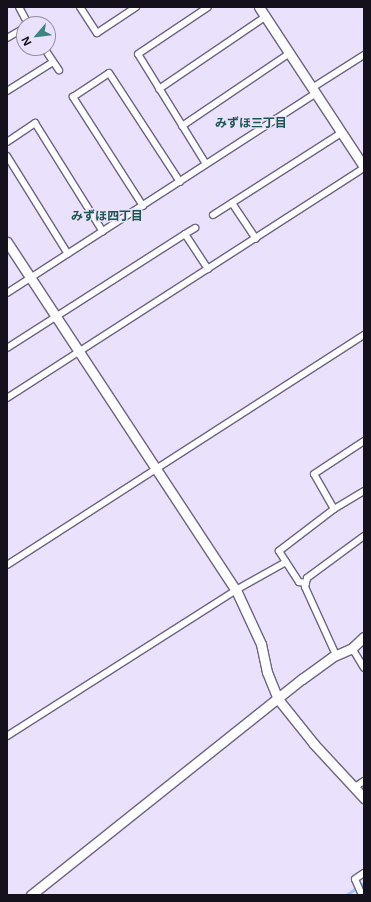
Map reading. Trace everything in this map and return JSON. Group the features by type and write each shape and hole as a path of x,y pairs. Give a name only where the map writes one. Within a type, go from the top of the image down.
{"street":[{"path":"19,7 24,16"},
{"path":"80,7 97,33 136,7"},
{"path":"206,164 158,89 138,54 208,7"},
{"path":"7,398 208,270 364,168 259,7"},
{"path":"158,89 265,17"},
{"path":"7,38 16,33"},
{"path":"182,126 290,53"},
{"path":"7,293 180,182 314,91 364,55"},
{"path":"49,56 59,70"},
{"path":"7,91 53,62"},
{"path":"143,206 73,97 109,73 180,182"},
{"path":"7,142 35,124 103,232"},
{"path":"213,215 341,133"},
{"path":"7,156 68,254"},
{"path":"232,203 256,239"},
{"path":"7,348 195,228"},
{"path":"185,234 208,270"},
{"path":"7,242 236,590 261,644 267,672 278,699 314,744 356,787 364,798"},
{"path":"7,565 364,335"},
{"path":"334,509 314,474 364,441"},
{"path":"306,583 299,582 279,551 334,509 364,491"},
{"path":"336,655 305,587 307,578 364,536"},
{"path":"7,736 236,590 286,562"},
{"path":"30,895 278,699 336,655 352,648 364,637"},
{"path":"352,648 364,668"},
{"path":"356,787 364,781"},
{"path":"363,894 355,879 364,873"}],"waterway":[{"path":"346,895 364,883"}],"district":[{"name":"みずほ三丁目","path":"251,123"},
{"name":"みずほ四丁目","path":"107,216"}]}
